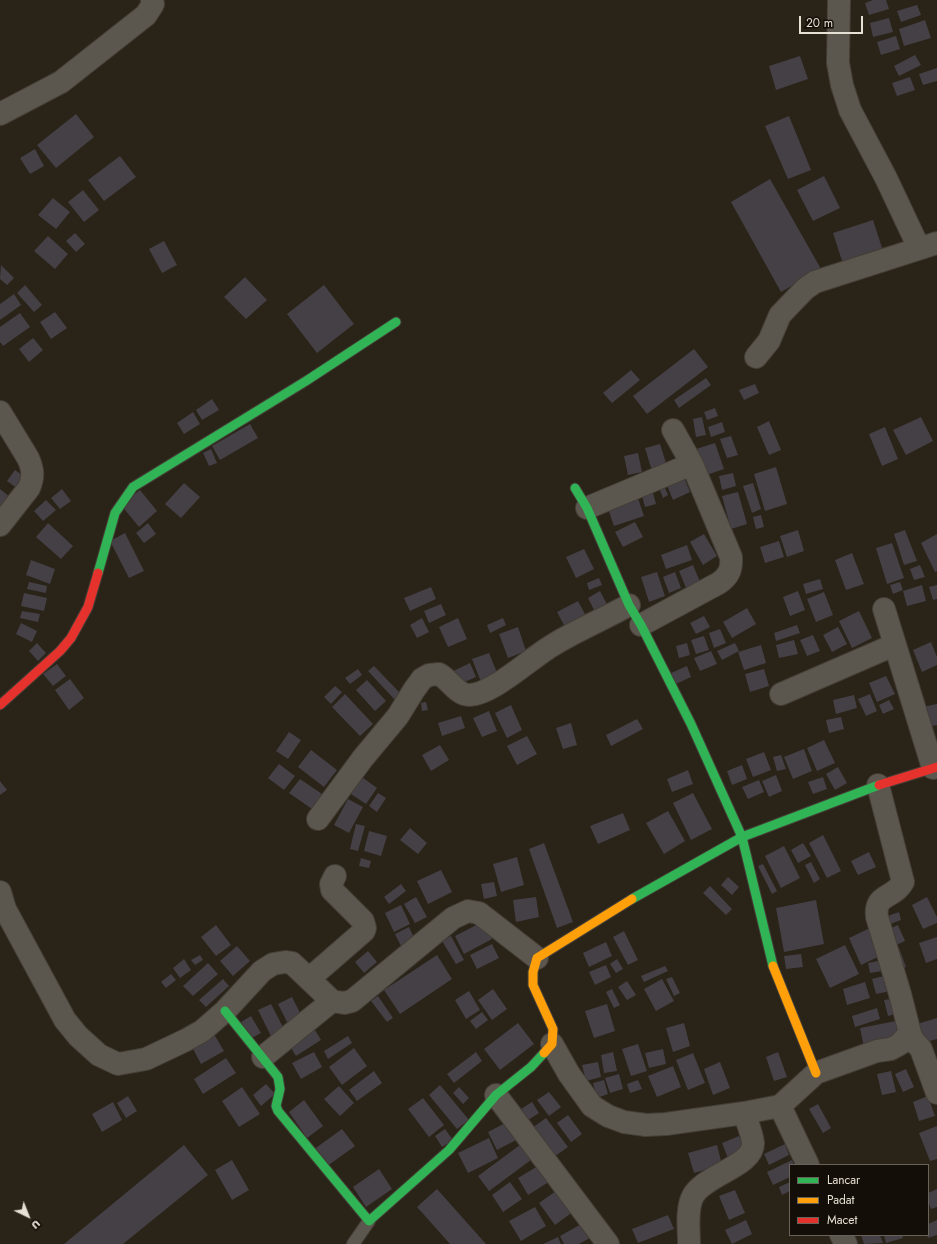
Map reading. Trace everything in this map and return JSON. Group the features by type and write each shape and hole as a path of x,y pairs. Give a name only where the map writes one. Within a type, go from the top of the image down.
{"street":[{"path":"0,114 61,82 146,15 153,4 152,0"},
{"path":"756,357 769,341 780,315 805,289 815,282 928,246 886,178 850,110 842,85 838,63 839,0"},
{"path":"0,705 60,651 74,633 88,607 115,513 133,487 306,381 396,322"},
{"path":"0,412 28,458 32,466 33,474 32,482 29,488 0,525"},
{"path":"641,625 718,583 725,578 731,565 731,557 692,464 673,430"},
{"path":"587,508 692,464"},
{"path":"575,488 587,508 629,605 641,625 691,724 742,837 774,970 816,1073"},
{"path":"318,819 363,758 398,716 422,679 429,675 439,674 460,692 467,695 482,692 500,682 552,645 629,605"},
{"path":"884,609 894,645 935,767 878,785 742,837 646,890 537,958 532,972 533,985 552,1029 552,1044 569,1074 592,1106 608,1116 624,1122 646,1125 666,1124 744,1113 780,1106 816,1073 877,1051 891,1049 900,1044 910,1033"},
{"path":"781,694 894,645"},
{"path":"878,785 903,882 900,887 879,902 876,910 877,917 912,1039 921,1049 937,1093"},
{"path":"310,978 364,931 365,928 363,921 332,890 331,884 335,876"},
{"path":"0,892 5,909 65,1020 78,1036 99,1055 118,1064 146,1059 186,1040 202,1030 225,1011 262,971 273,964 284,962 292,963 310,978 332,1001 344,1003 352,1001 453,918 468,911 479,913 537,958"},
{"path":"263,1057 332,1001"},
{"path":"225,1011 278,1077 280,1089 276,1106 278,1111 369,1221 449,1150 496,1096 531,1067 552,1044"},
{"path":"496,1096 608,1244"},
{"path":"780,1106 808,1164"},
{"path":"689,1244 690,1209 693,1196 699,1188 710,1179 739,1164 751,1151 753,1144 744,1113"}],"lane":[{"path":"353,1244 369,1221"}],"building":[{"path":"873,0 886,0 889,9 869,15 865,3"},
{"path":"917,5 921,15 901,22 897,11"},
{"path":"889,18 893,32 873,37 870,23"},
{"path":"925,20 931,38 904,46 899,29"},
{"path":"896,36 900,49 881,55 877,42"},
{"path":"915,55 921,65 899,76 894,66"},
{"path":"800,56 808,79 776,90 769,66"},
{"path":"937,68 937,81 923,85 919,74"},
{"path":"910,77 915,90 897,96 892,83"},
{"path":"76,114 94,137 56,168 37,145"},
{"path":"789,116 811,170 788,179 765,126"},
{"path":"35,149 44,166 30,174 20,158"},
{"path":"120,156 136,177 104,201 88,180"},
{"path":"824,176 840,208 813,221 797,190"},
{"path":"770,179 821,269 781,292 731,202"},
{"path":"83,190 99,210 84,222 68,202"},
{"path":"53,198 70,212 56,229 38,215"},
{"path":"873,220 884,254 844,267 833,233"},
{"path":"75,233 85,244 76,252 66,241"},
{"path":"48,236 68,254 55,269 34,251"},
{"path":"164,241 177,265 162,273 149,249"},
{"path":"1,265 14,278 7,285 0,279"},
{"path":"245,277 267,300 246,319 224,297"},
{"path":"25,285 42,305 34,312 17,293"},
{"path":"324,285 354,324 317,353 287,314"},
{"path":"14,294 21,305 0,320 0,304"},
{"path":"55,312 67,328 51,339 40,322"},
{"path":"20,313 30,327 3,346 0,342 0,327"},
{"path":"33,338 43,350 29,362 19,349"},
{"path":"694,349 708,367 647,414 633,396"},
{"path":"631,370 640,380 612,403 603,393"},
{"path":"706,378 711,385 679,408 674,400"},
{"path":"755,384 759,393 744,400 739,390"},
{"path":"212,399 219,410 202,420 196,410"},
{"path":"715,408 718,416 707,420 704,412"},
{"path":"193,412 200,424 184,434 177,423"},
{"path":"702,417 706,435 696,437 693,419"},
{"path":"921,417 933,441 906,455 893,430"},
{"path":"769,421 781,450 769,455 757,427"},
{"path":"722,422 725,432 711,437 708,427"},
{"path":"250,424 258,438 220,460 212,446"},
{"path":"885,427 898,459 882,466 869,434"},
{"path":"731,436 738,455 727,458 720,439"},
{"path":"715,443 724,469 701,477 693,450"},
{"path":"660,444 667,466 652,471 645,448"},
{"path":"211,449 217,463 209,466 203,453"},
{"path":"638,453 642,472 628,475 624,456"},
{"path":"776,467 787,504 765,511 754,474"},
{"path":"15,470 26,478 18,489 7,481"},
{"path":"733,473 736,486 722,490 719,476"},
{"path":"683,475 690,492 673,500 666,483"},
{"path":"184,483 200,497 181,518 165,504"},
{"path":"663,483 668,495 663,498 658,485"},
{"path":"753,483 761,509 752,513 743,486"},
{"path":"0,489 10,497 0,511"},
{"path":"62,489 71,501 60,509 51,498"},
{"path":"652,489 656,504 645,507 641,492"},
{"path":"140,490 157,511 139,527 121,505"},
{"path":"636,492 644,516 614,526 606,503"},
{"path":"738,492 747,524 731,529 722,496"},
{"path":"46,500 56,510 43,521 34,511"},
{"path":"761,515 764,527 756,529 753,517"},
{"path":"635,522 643,537 623,547 615,532"},
{"path":"48,523 73,546 61,559 36,537"},
{"path":"148,523 156,534 144,543 136,533"},
{"path":"798,530 804,551 787,557 780,536"},
{"path":"905,530 917,561 904,565 894,534"},
{"path":"125,533 144,571 129,578 110,541"},
{"path":"704,534 717,556 703,565 690,542"},
{"path":"937,534 937,571 935,572 921,543"},
{"path":"779,541 784,557 765,563 760,547"},
{"path":"892,543 904,578 887,584 876,548"},
{"path":"687,545 692,560 666,569 661,555"},
{"path":"584,549 594,569 576,578 566,557"},
{"path":"852,553 864,584 846,590 835,560"},
{"path":"31,560 55,569 50,584 26,575"},
{"path":"693,565 701,584 687,590 679,571"},
{"path":"920,565 925,577 914,580 910,569"},
{"path":"657,572 665,596 649,602 641,577"},
{"path":"675,572 681,588 669,593 663,577"},
{"path":"599,578 602,585 589,590 587,583"},
{"path":"820,579 823,589 806,594 803,584"},
{"path":"29,582 47,586 46,593 27,589"},
{"path":"900,582 903,590 893,594 890,585"},
{"path":"922,585 926,601 907,606 903,591"},
{"path":"937,585 937,599 933,600 929,587"},
{"path":"431,587 436,599 410,611 404,598"},
{"path":"600,591 610,610 597,616 588,598"},
{"path":"798,591 805,610 790,616 783,597"},
{"path":"824,592 833,615 816,622 807,599"},
{"path":"24,593 47,598 44,611 21,606"},
{"path":"578,601 586,616 565,627 557,612"},
{"path":"441,604 446,615 429,623 424,611"},
{"path":"747,608 756,624 732,638 723,622"},
{"path":"22,611 40,614 38,622 20,618"},
{"path":"859,611 872,638 852,648 839,621"},
{"path":"704,616 710,627 696,634 690,623"},
{"path":"422,618 429,632 417,638 410,625"},
{"path":"458,618 467,639 448,647 439,627"},
{"path":"503,618 506,625 490,633 487,625"},
{"path":"21,623 37,631 32,642 16,634"},
{"path":"797,625 800,633 776,641 774,633"},
{"path":"518,627 526,651 508,658 499,634"},
{"path":"838,627 847,644 832,652 823,635"},
{"path":"720,629 726,643 714,648 709,633"},
{"path":"813,635 820,651 807,656 800,640"},
{"path":"704,636 709,650 696,654 691,640"},
{"path":"794,640 798,654 779,658 776,645"},
{"path":"931,642 937,657 937,665 922,672 913,650"},
{"path":"37,643 46,653 38,661 29,651"},
{"path":"687,643 690,655 679,658 676,646"},
{"path":"735,643 739,651 722,660 717,651"},
{"path":"761,645 766,663 744,670 738,652"},
{"path":"711,651 717,664 700,671 694,658"},
{"path":"489,653 498,675 481,682 472,659"},
{"path":"470,663 476,677 455,686 449,673"},
{"path":"57,664 66,676 53,686 43,674"},
{"path":"374,666 401,694 395,700 368,671"},
{"path":"687,666 691,677 676,684 671,673"},
{"path":"358,669 362,675 350,684 345,678"},
{"path":"764,669 769,686 750,692 745,674"},
{"path":"886,676 895,694 877,702 869,683"},
{"path":"70,679 84,698 69,710 55,690"},
{"path":"367,680 386,701 375,711 356,690"},
{"path":"335,686 342,692 331,704 324,697"},
{"path":"345,694 373,724 360,736 332,707"},
{"path":"870,694 877,711 866,716 858,699"},
{"path":"854,695 857,708 836,714 833,700"},
{"path":"889,700 894,709 883,714 879,705"},
{"path":"426,702 428,710 422,711 421,703"},
{"path":"937,704 937,725 922,728 918,708"},
{"path":"511,705 522,730 507,738 495,713"},
{"path":"489,711 497,731 482,737 473,718"},
{"path":"461,716 465,728 442,736 438,723"},
{"path":"841,717 844,729 829,733 826,720"},
{"path":"637,719 643,729 611,746 606,735"},
{"path":"571,723 577,745 563,749 556,728"},
{"path":"289,732 301,740 288,759 276,751"},
{"path":"527,736 537,754 517,765 507,746"},
{"path":"824,740 835,763 817,771 807,748"},
{"path":"440,745 449,760 431,771 422,755"},
{"path":"804,749 812,771 793,779 784,757"},
{"path":"311,750 337,770 324,787 298,767"},
{"path":"764,752 771,770 753,777 746,759"},
{"path":"781,755 786,769 777,771 773,757"},
{"path":"279,764 295,776 284,790 268,778"},
{"path":"742,765 747,779 732,785 727,771"},
{"path":"838,767 847,783 835,790 826,774"},
{"path":"688,770 693,784 672,792 667,779"},
{"path":"359,775 377,788 366,804 348,792"},
{"path":"776,775 782,791 769,797 762,781"},
{"path":"823,777 827,789 813,794 808,782"},
{"path":"300,779 322,794 312,809 289,793"},
{"path":"759,780 764,792 748,799 742,787"},
{"path":"0,781 7,790 0,795"},
{"path":"378,793 386,798 377,812 369,806"},
{"path":"693,793 712,829 691,840 673,803"},
{"path":"348,799 363,807 349,833 334,825"},
{"path":"668,811 685,841 664,854 646,823"},
{"path":"623,813 630,830 598,844 590,826"},
{"path":"356,824 365,826 358,851 350,849"},
{"path":"410,828 427,843 418,854 400,840"},
{"path":"369,831 387,836 381,856 364,851"},
{"path":"823,835 841,871 827,878 809,843"},
{"path":"544,843 573,922 557,928 529,849"},
{"path":"803,843 811,856 798,863 791,850"},
{"path":"784,846 800,878 781,888 765,856"},
{"path":"869,852 876,867 858,875 851,861"},
{"path":"517,857 524,885 501,892 493,864"},
{"path":"361,858 371,861 369,868 359,866"},
{"path":"811,862 820,879 814,883 805,865"},
{"path":"763,864 777,891 772,894 758,866"},
{"path":"441,870 452,892 428,904 417,881"},
{"path":"728,877 739,887 732,895 721,885"},
{"path":"494,882 497,896 484,899 481,884"},
{"path":"401,884 406,891 389,904 384,897"},
{"path":"710,886 732,909 726,915 703,893"},
{"path":"416,897 427,917 415,923 404,904"},
{"path":"536,897 539,917 516,922 513,900"},
{"path":"927,897 937,917 937,923 923,929 912,905"},
{"path":"816,900 824,944 784,952 776,908"},
{"path":"401,905 410,924 394,932 385,913"},
{"path":"899,912 901,920 885,926 882,918"},
{"path":"484,921 492,939 464,954 455,936"},
{"path":"216,925 231,945 216,956 201,937"},
{"path":"898,925 905,941 892,947 885,931"},
{"path":"409,927 416,942 402,948 395,934"},
{"path":"870,928 882,955 861,965 849,938"},
{"path":"624,931 638,960 628,965 613,937"},
{"path":"451,936 464,960 456,964 442,941"},
{"path":"937,937 937,959 926,963 919,943"},
{"path":"606,942 612,956 589,967 583,953"},
{"path":"492,944 499,958 477,969 470,955"},
{"path":"845,945 859,974 830,988 816,959"},
{"path":"237,946 250,961 233,976 220,961"},
{"path":"899,948 906,967 899,970 892,951"},
{"path":"368,951 377,962 364,973 355,962"},
{"path":"801,954 803,967 786,969 784,956"},
{"path":"200,955 203,960 195,965 191,960"},
{"path":"437,955 452,979 400,1014 384,990"},
{"path":"184,959 191,970 180,978 173,968"},
{"path":"617,959 623,969 616,973 610,964"},
{"path":"888,959 889,970 870,973 868,963"},
{"path":"208,963 218,974 193,996 183,986"},
{"path":"606,965 611,977 595,985 589,972"},
{"path":"665,966 668,971 644,982 641,976"},
{"path":"171,974 176,980 166,988 161,982"},
{"path":"892,974 895,990 876,994 872,979"},
{"path":"672,977 680,993 674,996 666,979"},
{"path":"223,979 229,986 206,1007 199,1000"},
{"path":"662,979 674,1001 656,1011 644,989"},
{"path":"627,981 636,995 627,1000 618,987"},
{"path":"865,982 870,998 847,1005 843,989"},
{"path":"493,989 507,1009 492,1020 478,1000"},
{"path":"612,989 620,1005 614,1008 606,992"},
{"path":"469,991 480,1010 466,1019 455,1000"},
{"path":"378,996 393,1018 387,1022 371,1001"},
{"path":"292,997 302,1017 288,1024 278,1004"},
{"path":"891,999 895,1014 888,1016 884,1000"},
{"path":"271,1004 285,1031 272,1038 258,1010"},
{"path":"607,1004 615,1031 594,1038 585,1011"},
{"path":"877,1008 880,1019 855,1027 852,1016"},
{"path":"482,1012 488,1020 476,1029 470,1021"},
{"path":"251,1016 261,1033 250,1039 241,1022"},
{"path":"937,1018 937,1039 922,1043 917,1024"},
{"path":"896,1021 899,1040 864,1047 860,1028"},
{"path":"518,1023 534,1044 500,1070 484,1049"},
{"path":"684,1023 690,1046 673,1052 666,1028"},
{"path":"315,1030 321,1040 296,1056 290,1046"},
{"path":"214,1034 224,1051 201,1064 192,1047"},
{"path":"348,1036 352,1043 328,1059 324,1051"},
{"path":"638,1044 647,1071 631,1076 622,1049"},
{"path":"354,1048 367,1066 342,1085 329,1067"},
{"path":"663,1049 666,1064 649,1068 645,1053"},
{"path":"314,1052 322,1067 301,1079 292,1063"},
{"path":"476,1052 482,1061 454,1083 447,1074"},
{"path":"613,1052 617,1071 604,1073 601,1055"},
{"path":"778,1052 787,1077 774,1081 766,1057"},
{"path":"693,1053 705,1083 688,1090 676,1060"},
{"path":"226,1058 236,1073 203,1094 194,1079"},
{"path":"598,1062 601,1077 586,1081 582,1065"},
{"path":"720,1062 730,1088 713,1095 704,1069"},
{"path":"673,1066 681,1087 657,1097 648,1076"},
{"path":"906,1069 914,1087 903,1092 895,1074"},
{"path":"374,1071 382,1083 357,1101 349,1090"},
{"path":"891,1071 896,1092 882,1095 877,1074"},
{"path":"619,1074 623,1089 610,1093 605,1078"},
{"path":"604,1080 608,1094 597,1098 593,1083"},
{"path":"638,1080 642,1089 630,1093 627,1084"},
{"path":"266,1084 275,1094 261,1106 253,1095"},
{"path":"440,1085 469,1120 457,1129 429,1095"},
{"path":"339,1086 354,1103 340,1116 324,1099"},
{"path":"242,1087 260,1114 239,1127 222,1101"},
{"path":"459,1087 469,1098 463,1104 453,1093"},
{"path":"549,1092 561,1107 549,1116 537,1100"},
{"path":"128,1096 137,1111 126,1118 117,1103"},
{"path":"928,1096 935,1116 919,1121 913,1102"},
{"path":"423,1098 444,1125 429,1137 408,1109"},
{"path":"304,1100 323,1126 307,1138 289,1112"},
{"path":"113,1102 122,1120 102,1132 92,1114"},
{"path":"532,1102 539,1113 528,1120 521,1109"},
{"path":"818,1104 831,1128 823,1133 809,1109"},
{"path":"568,1115 582,1134 571,1142 557,1123"},
{"path":"546,1118 568,1147 554,1157 532,1128"},
{"path":"509,1121 518,1139 497,1150 488,1132"},
{"path":"937,1126 937,1159 930,1161 919,1133"},
{"path":"342,1129 355,1146 326,1167 313,1150"},
{"path":"445,1129 453,1140 442,1147 435,1136"},
{"path":"739,1136 745,1150 728,1158 722,1143"},
{"path":"489,1138 498,1158 468,1173 458,1153"},
{"path":"524,1142 535,1157 489,1191 478,1176"},
{"path":"785,1144 789,1155 769,1165 764,1154"},
{"path":"184,1145 208,1175 123,1244 64,1244"},
{"path":"717,1145 722,1165 694,1173 688,1153"},
{"path":"232,1160 249,1190 232,1200 215,1170"},
{"path":"792,1160 794,1164 789,1164 789,1177 773,1185 767,1172"},
{"path":"541,1164 552,1180 528,1195 518,1178"},
{"path":"379,1169 392,1189 366,1207 353,1187"},
{"path":"510,1182 522,1199 503,1212 492,1195"},
{"path":"789,1182 789,1192 782,1195 779,1187"},
{"path":"437,1189 486,1244 450,1244 417,1207"},
{"path":"559,1189 574,1211 555,1225 539,1203"},
{"path":"937,1189 937,1207 931,1209 929,1204 929,1193"},
{"path":"735,1190 745,1213 729,1220 719,1196"},
{"path":"535,1207 546,1226 521,1241 509,1221"},
{"path":"668,1215 674,1229 638,1243 632,1229"},
{"path":"746,1220 752,1234 732,1244 725,1230"},
{"path":"937,1220 937,1235 928,1238 927,1236 929,1236 929,1224"},
{"path":"583,1223 592,1237 579,1244 564,1244 560,1236"},
{"path":"861,1236 880,1236 883,1243 864,1244"},
{"path":"884,1236 902,1236 903,1238 886,1243"},
{"path":"558,1237 561,1244 543,1244"}],"traffic: fast":[{"path":"98,573 115,513 133,487 306,381 396,322"},
{"path":"575,488 587,508 629,605 641,625 691,724 742,837 773,966"},
{"path":"632,899 742,837 879,785"},
{"path":"225,1011 278,1077 280,1089 276,1106 278,1111 369,1221 449,1150 496,1095 531,1067 544,1053"}],"traffic: slow":[{"path":"544,1053 552,1044 553,1029 533,985 533,972 537,958 632,899"},
{"path":"773,966 816,1073"}],"traffic: jam":[{"path":"0,705 60,651 71,638 88,607 98,573"},
{"path":"879,785 937,767"}]}
